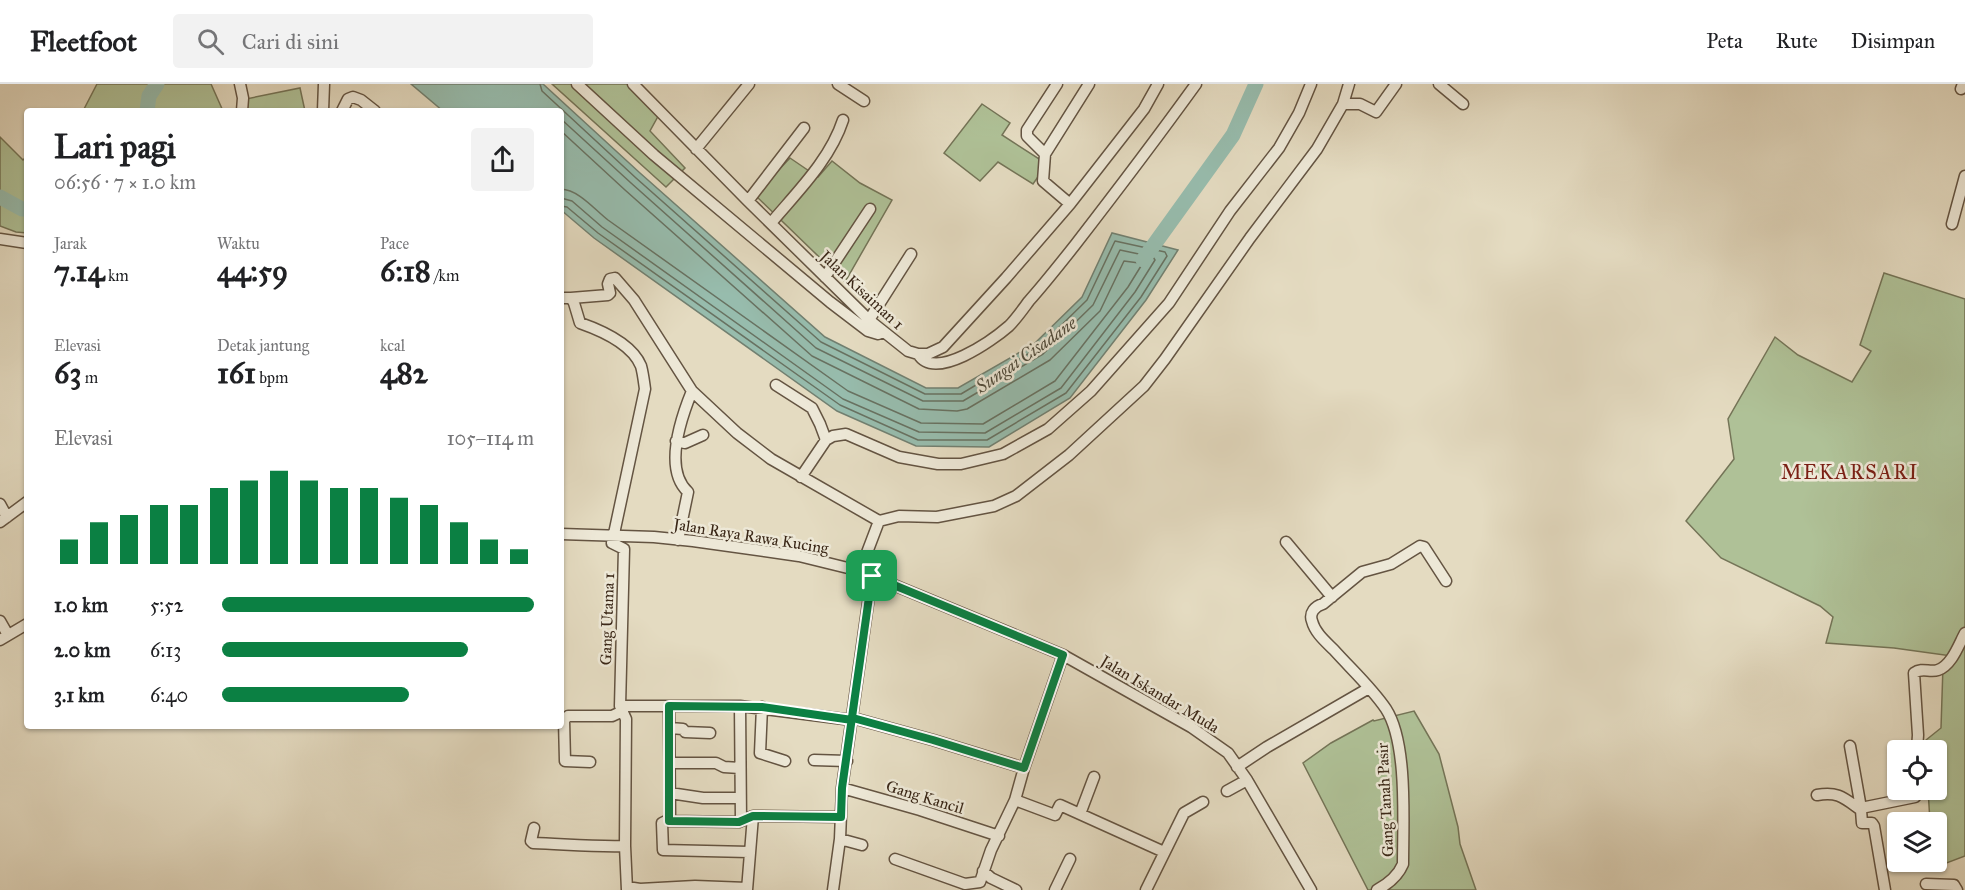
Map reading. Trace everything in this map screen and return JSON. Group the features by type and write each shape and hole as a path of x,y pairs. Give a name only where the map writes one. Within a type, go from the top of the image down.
{"street":[{"path":"240,84 242,108"},
{"path":"323,108 324,84"},
{"path":"577,84 654,155 830,302 868,331 878,334 884,332"},
{"path":"696,149 749,84"},
{"path":"838,84 864,101"},
{"path":"1045,154 1027,136 1028,130 1058,84"},
{"path":"1070,204 1042,181 1045,154 1089,84"},
{"path":"918,354 927,354 943,347 1006,278 1070,204 1144,109 1158,84"},
{"name":"Jalan Kisaiman 1","path":"636,85 696,149 868,320 908,351 932,363 961,358 978,349 1010,325 1146,153 1196,84"},
{"path":"801,477 826,440 833,436 846,434 898,457 938,465 961,464 1003,454 1048,429 1091,391 1169,303 1230,211 1279,148 1299,113 1311,84"},
{"path":"566,298 608,295 610,279 615,278 634,300 692,391 737,434 771,459 879,521 899,516 937,517 994,506 1016,496 1069,455 1144,386 1317,148 1343,104 1349,84"},
{"path":"1343,104 1360,104 1376,112 1396,84"},
{"path":"1439,84 1463,104"},
{"path":"344,108 348,99 353,97 371,108"},
{"path":"771,223 822,161 843,120"},
{"path":"748,201 804,128"},
{"path":"1952,224 1965,176"},
{"path":"825,278 870,208"},
{"path":"0,239 24,243"},
{"path":"868,320 911,254"},
{"path":"566,298 574,303 580,323 603,332 630,350 642,367 645,389 614,535"},
{"path":"776,385 812,408 826,440"},
{"path":"678,540 688,492 681,485 677,468 676,441 692,391"},
{"path":"676,441 685,443 703,435"},
{"path":"0,504 3,520 24,504"},
{"path":"860,571 879,521"},
{"name":"Jalan Raya Rawa Kucing","path":"564,534 678,540 799,556 860,571 1063,655"},
{"name":"Gang Utama 1","path":"614,535 612,543 624,549 621,709"},
{"path":"1286,542 1332,597"},
{"name":"Gang Tanah Pasir","path":"1377,890 1401,871 1403,864 1400,750 1394,725 1387,711 1317,632 1311,621 1312,612 1362,572 1391,564 1420,546 1424,547 1446,581"},
{"path":"833,890 840,839 842,788 872,576"},
{"path":"0,621 4,637 24,626"},
{"path":"1918,740 1914,673 1919,669 1938,670 1948,663 1965,633"},
{"path":"980,881 1015,800 1063,655"},
{"name":"Jalan Iskandar Muda","path":"1063,655 1208,737 1228,753 1247,780 1308,889"},
{"path":"1237,767 1369,688"},
{"path":"669,706 669,821"},
{"path":"590,762 565,761 564,720 568,716 612,716 621,709 669,706 740,706 852,719 933,740 1024,768"},
{"path":"740,706 741,821"},
{"path":"762,707 760,753 785,761"},
{"path":"621,709 626,719 627,888 695,886 747,889 753,816"},
{"path":"670,728 682,728 686,732 710,733"},
{"path":"1850,746 1862,823 1872,823 1874,826 1884,890"},
{"path":"814,760 847,761"},
{"path":"670,763 716,763 724,767 740,768"},
{"path":"1080,814 1094,777"},
{"path":"1227,791 1247,780"},
{"name":"Gang Kancil","path":"842,788 999,836"},
{"path":"670,793 704,798 740,798"},
{"path":"1816,795 1830,793 1837,795 1861,809 1902,800"},
{"path":"1015,800 1055,815 1060,805 1164,852"},
{"path":"1146,890 1184,813 1203,802"},
{"path":"749,852 664,851 662,823 669,821 741,821 753,816 841,817"},
{"path":"534,828 531,841 533,843 594,847 625,846"},
{"path":"840,839 861,845"},
{"path":"895,859 964,887 991,878 1016,890"},
{"path":"1055,890 1070,859"},
{"path":"1926,884 1954,885 1957,890"}],"shaded area":[{"path":"97,84 211,84 222,108 85,108"},
{"path":"552,84 634,84 661,111 650,131 685,168 666,187"},
{"path":"300,88 304,108 242,108 241,100"},
{"path":"982,104 1010,123 1002,135 1047,164 1033,184 998,162 980,181 944,153"},
{"path":"0,137 24,159 24,233 0,226"},
{"path":"790,158 818,177 832,161 860,183 892,200 845,282 755,195"},
{"path":"1884,273 1965,299 1965,856 1947,863 1947,812 1929,812 1929,800 1947,800 1947,740 1926,740 1941,728 1943,666 1952,656 1894,648 1826,643 1833,617 1820,606 1721,558 1686,521 1734,459 1728,419 1775,337 1798,355 1852,382 1871,351 1860,345"},
{"path":"1414,711 1439,754 1458,827 1460,844 1476,890 1368,890 1303,763 1331,743 1373,720"}],"water":[{"path":"411,84 543,84 825,337 926,388 958,388 1034,344 1082,297 1112,233 1178,250 1146,300 1070,398 989,447 916,446 837,411 594,238 564,213 564,108 439,108"}],"waterway":[{"path":"147,108 149,96 157,84"},
{"name":"Sungai Cisadane","path":"1143,260 1233,135 1256,84"},
{"path":"0,197 24,209"}],"district":[{"name":"MEKARSARI","path":"1850,472"}],"route":[{"path":"872,576 852,720 847,761 842,788 841,817 753,816 739,822 669,821 669,706 762,707 852,720 853,718 1024,768 1063,655 872,576"}]}
